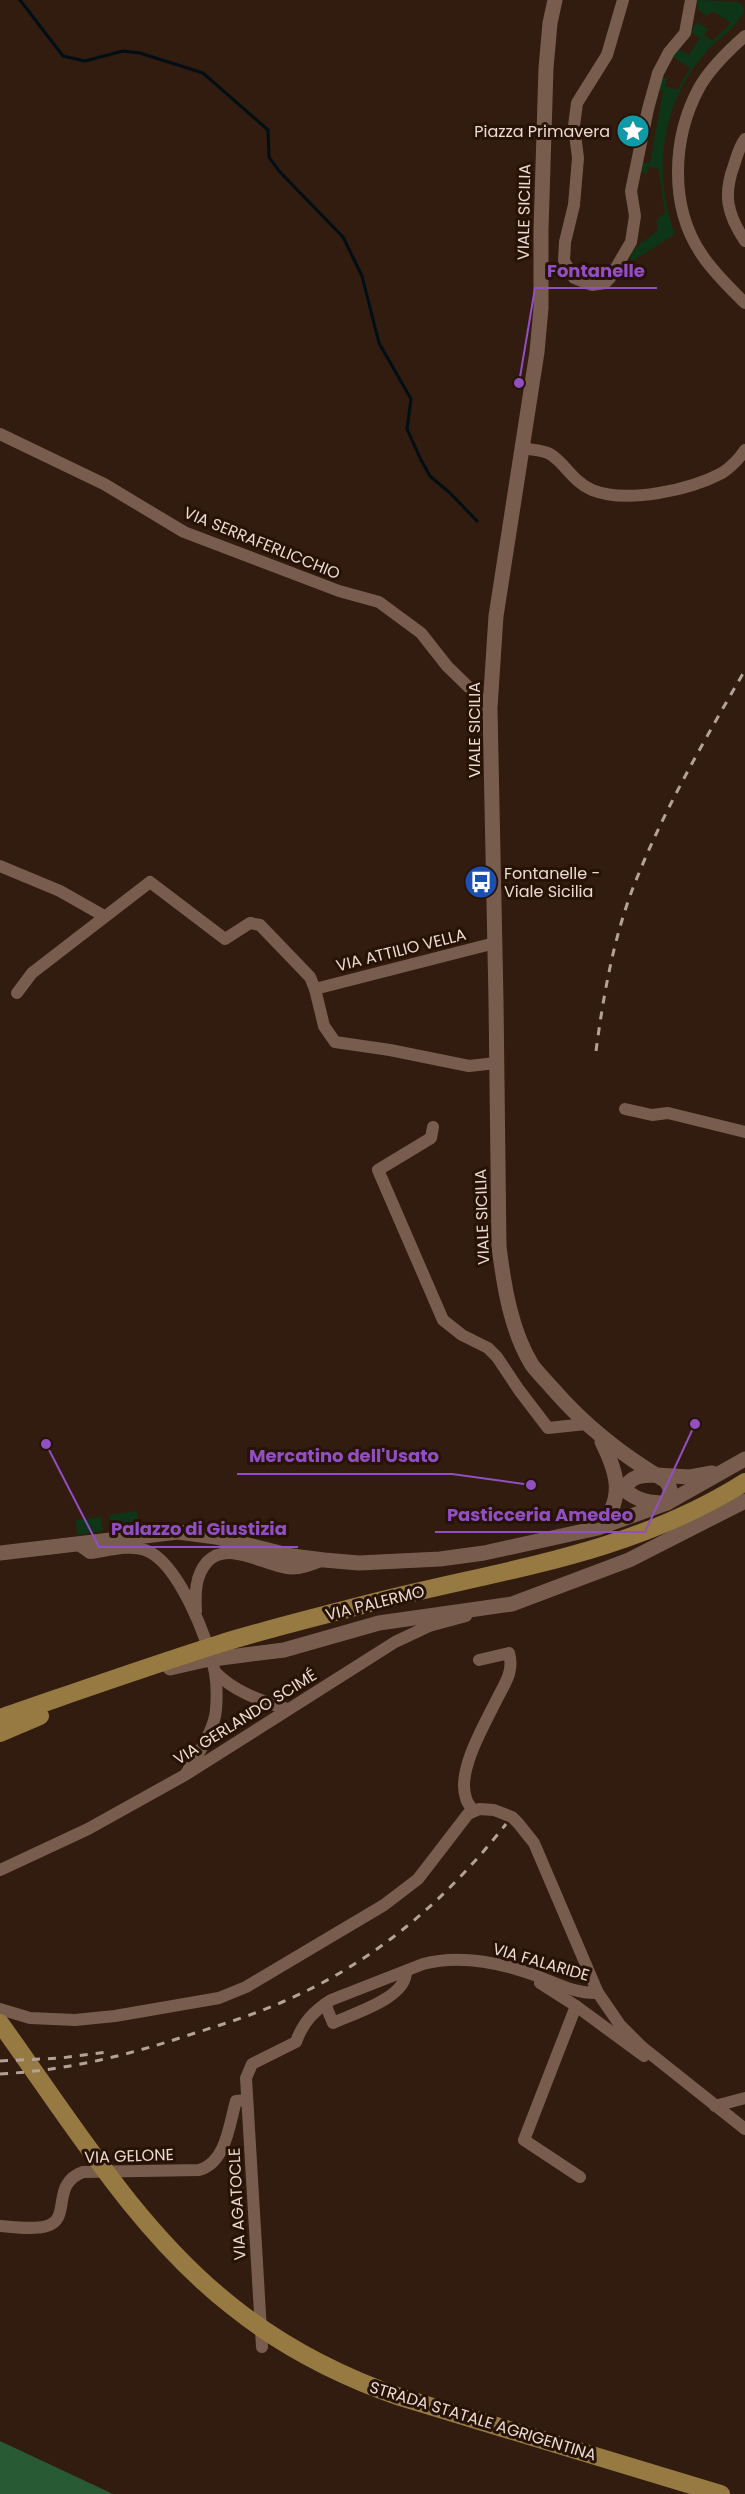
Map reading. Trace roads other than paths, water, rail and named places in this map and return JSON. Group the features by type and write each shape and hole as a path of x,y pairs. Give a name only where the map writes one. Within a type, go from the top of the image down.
{"main road":[{"name":"VIA PALERMO","path":"0,1718 219,1644 357,1606 578,1554 625,1540 669,1522 745,1482"},
{"path":"0,1707 230,1633 295,1615 357,1606"},
{"path":"0,1733 111,1681"},
{"name":"STRADA STATALE AGRIGENTINA","path":"0,2024 113,2180 165,2243 232,2307 273,2336 320,2364 365,2385 721,2494"}],"street":[{"name":"VIALE SICILIA","path":"555,0 550,23 546,68 541,308 537,352 496,616 490,708 499,1246 505,1287 516,1328 532,1365 592,1429"},
{"path":"623,0 607,55 577,103 574,126 578,158 574,206 565,242 566,267 579,282 592,285 604,283 615,271 630,242 635,216 631,191 648,109 658,73 669,52 684,33 691,0"},
{"path":"745,36 712,69 700,87 681,137 678,180 685,217 701,253 723,281 745,303"},
{"path":"745,139 729,177 726,198 734,225 745,241"},
{"name":"VIA SERRAFERLICCHIO","path":"0,434 104,484 184,532 339,591 379,602 421,633 447,666 490,708"},
{"path":"523,448 549,454 567,472 592,490 627,494 668,491 697,483 724,472 745,450"},
{"path":"0,866 60,891 104,916"},
{"path":"17,993 32,974 150,882 225,939 250,924 255,922 260,925 310,977 324,1026 335,1042 390,1050 469,1066 496,1063"},
{"name":"VIA ATTILIO VELLA","path":"315,989 495,943"},
{"path":"625,1108 652,1114 668,1113 745,1132"},
{"path":"433,1127 431,1138 378,1170 443,1320 462,1335 489,1348 548,1428 592,1429 620,1453 666,1481 671,1488 667,1503"},
{"path":"592,1429 625,1490 641,1500 667,1503"},
{"path":"0,1552 178,1532 216,1537 292,1556 324,1560 359,1563 440,1559 484,1553 603,1523 667,1503 745,1459"},
{"path":"454,1583 496,1567 573,1547 603,1523 633,1478 655,1475 690,1477 730,1468"},
{"path":"603,1523 616,1492 616,1476"},
{"path":"111,1681 205,1660 284,1650 380,1623 512,1604 629,1560 745,1501"},
{"path":"76,1543 90,1553 132,1548 152,1553 175,1576 197,1618 215,1672 216,1713 210,1730 185,1775"},
{"path":"197,1618 195,1595 198,1579 202,1568 219,1554 242,1556 289,1569 305,1567 324,1560"},
{"name":"VIA GERLANDO SCIMÉ","path":"0,1870 88,1830 185,1775 395,1642 429,1626 512,1604"},
{"path":"473,1811 465,1797 467,1766 507,1678 511,1661 509,1653 478,1660"},
{"path":"215,1672 241,1693 287,1709"},
{"path":"0,2009 30,2018 75,2020 115,2016 219,1998 246,1987 384,1905 418,1879 473,1811 494,1810 512,1816 534,1843 598,1993 628,2034 745,2130"},
{"name":"VIA FALARIDE","path":"247,2100 246,2078 252,2064 296,2042 302,2025 325,2004 431,1962 452,1959 504,1966 581,1994 598,1993"},
{"path":"325,2004 333,2023 396,1994 405,1980 405,1971"},
{"path":"528,1973 639,2054 659,2061"},
{"path":"576,2006 524,2140 579,2177"},
{"path":"715,2106 745,2098"},
{"name":"VIA GELONE","path":"0,2226 38,2227 51,2224 60,2212 62,2194 67,2182 83,2172 207,2168 214,2164 219,2156 236,2102 247,2100"},
{"name":"VIA AGATOCLE","path":"247,2100 262,2347"}],"waterway":[{"path":"20,0 63,56 85,61 123,51 140,53 203,73 268,130 269,157 279,171 343,237 362,276 379,343 411,399 407,429 421,460 430,476 477,521"}],"railway":[{"path":"596,1051 612,960 631,894 675,795 745,670"},
{"path":"0,2074 75,2065 147,2048 255,2013 289,1999 352,1966 408,1925 460,1877 506,1824"},
{"path":"0,2061 61,2058 107,2052"}],"place":[{"name":"Piazza Primavera","path":"633,131"},
{"name":"Fontanelle","path":"519,383"},
{"name":"Fontanelle - Viale Sicilia","path":"481,882"},
{"name":"Pasticceria Amedeo","path":"695,1424"},
{"name":"Palazzo di Giustizia","path":"46,1444"},
{"name":"Mercatino dell'Usato","path":"531,1485"}]}
